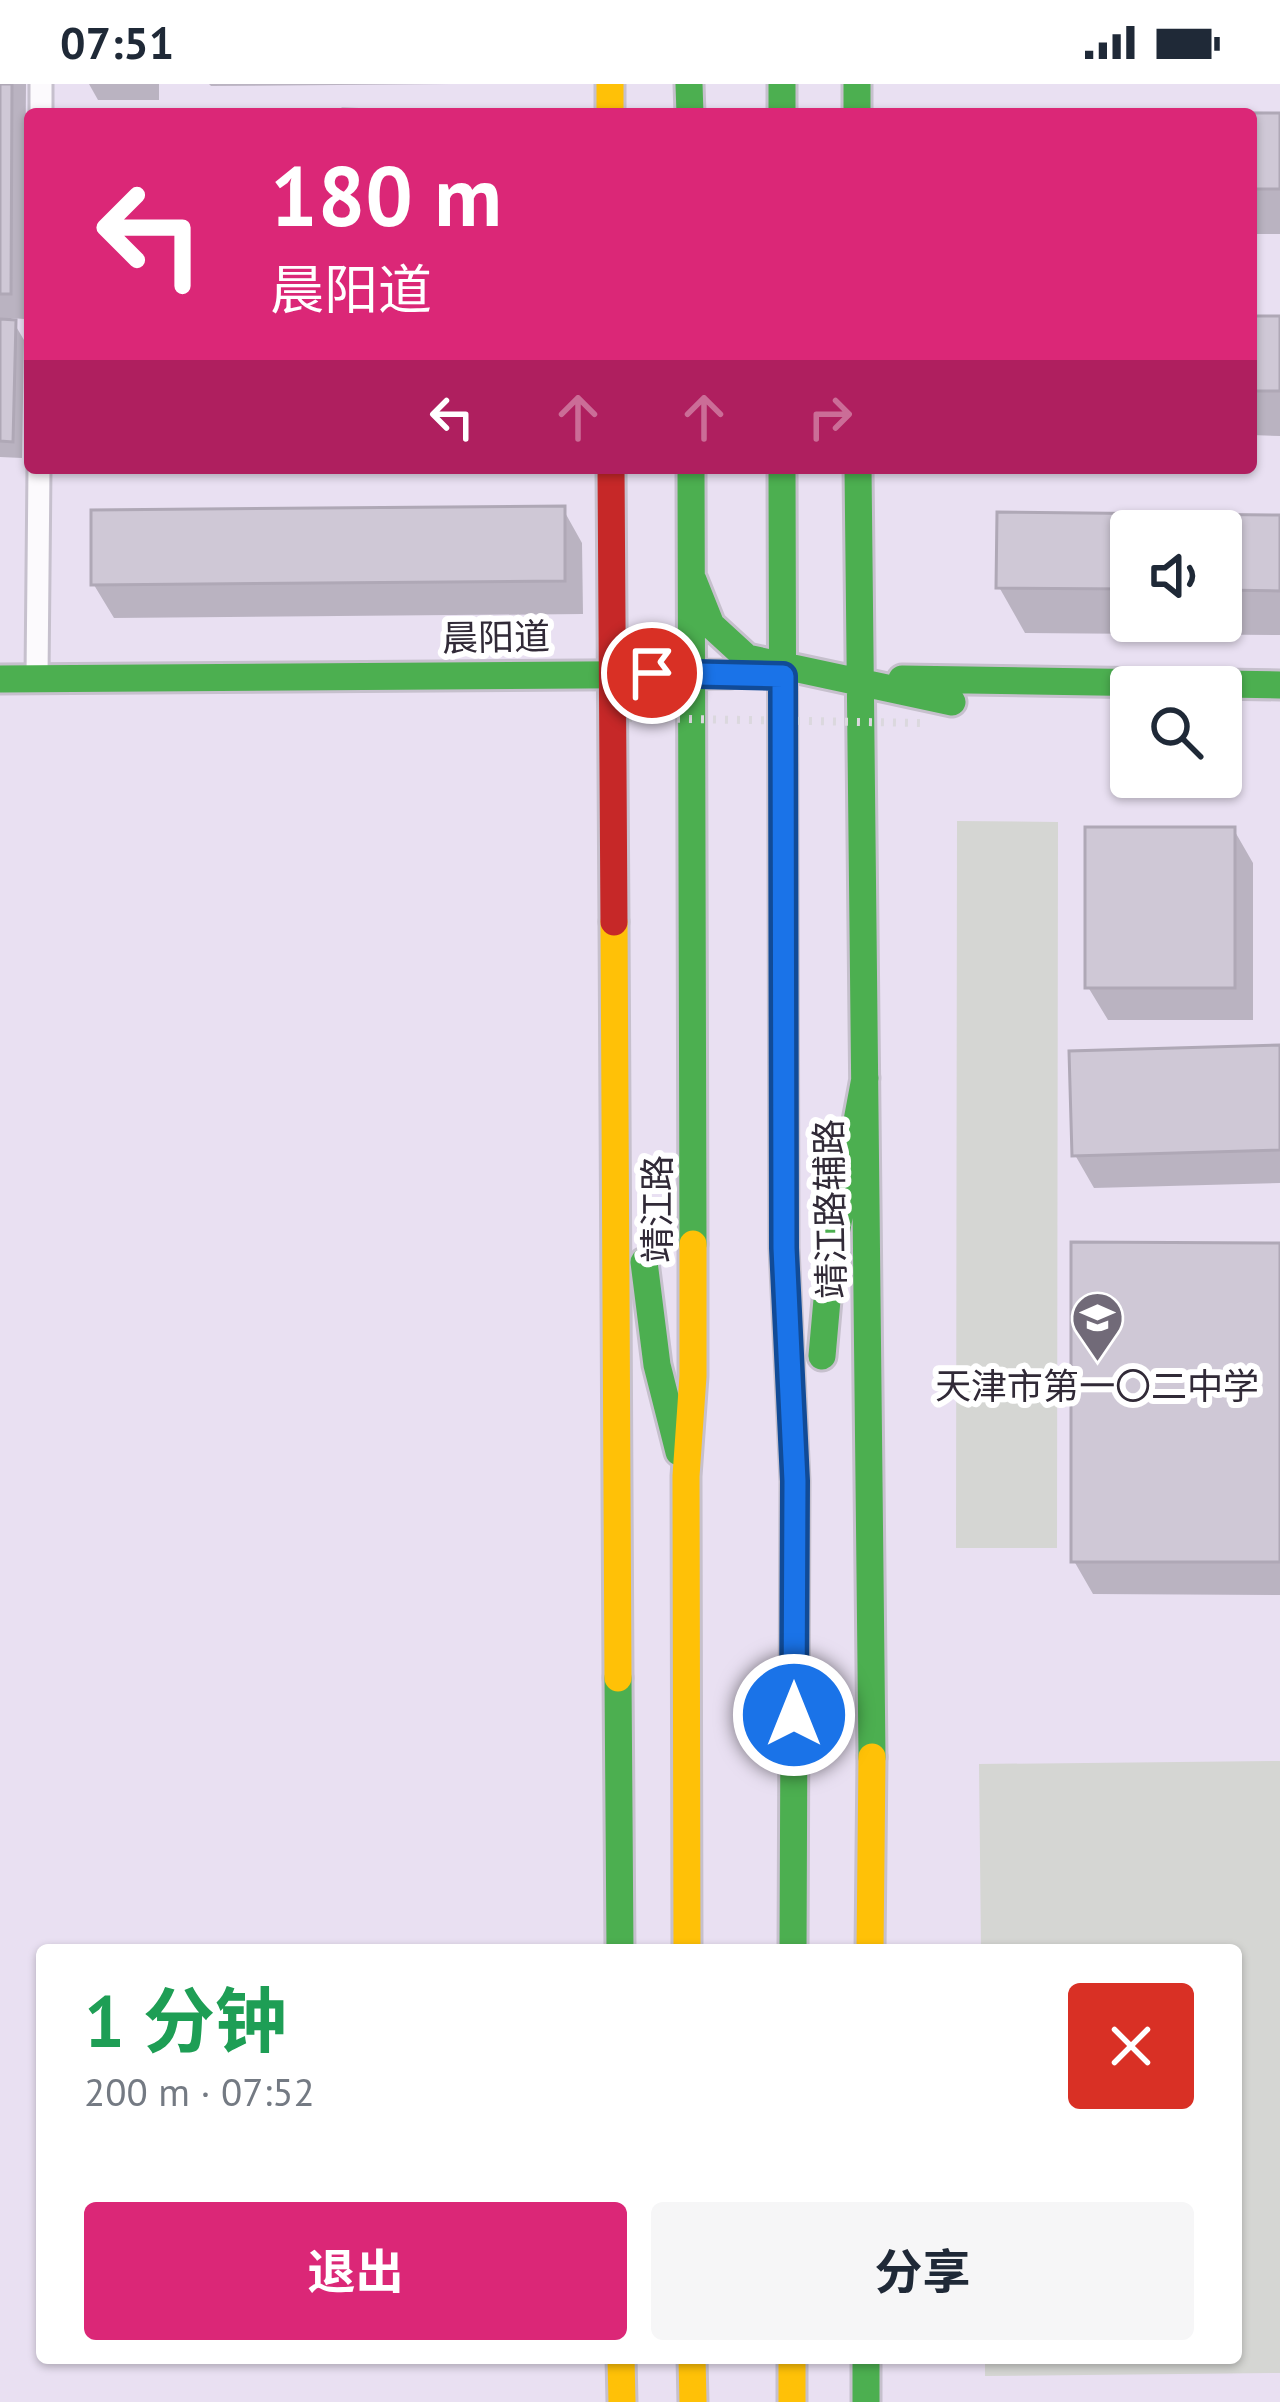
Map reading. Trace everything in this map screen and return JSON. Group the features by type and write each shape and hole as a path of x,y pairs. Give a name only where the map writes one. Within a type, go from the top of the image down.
{"main road":[{"path":"611,474 612,672 620,710 614,1125 620,1944"},
{"name":"靖江路","path":"687,1944 686,1476 693,1376 703,702 692,673 691,474"},
{"path":"782,474 782,566 793,690 784,1248 795,1481 794,1944"},
{"name":"靖江路辅路","path":"858,474 847,669 865,1078 870,1944"},
{"path":"782,566 801,627 847,669 950,691 1110,702"},
{"path":"691,572 709,627 725,645 793,690"},
{"path":"793,690 847,669"},
{"name":"晨阳道","path":"0,679 692,673 793,690"},
{"path":"950,691 1280,685"},
{"name":"晨阳道","path":"0,703 620,710 703,702"},
{"path":"1242,704 1280,705"},
{"path":"795,1481 820,1376 830,1266 865,1078"},
{"path":"614,1125 646,1270 657,1364 686,1476"},
{"path":"621,2364 622,2402"},
{"path":"692,2364 694,2402"},
{"path":"792,2364 792,2402"},
{"path":"866,2364 866,2402"}],"lane":[{"path":"37,678 39,474"}],"path":[{"path":"620,710 922,723"}],"shaded area":[{"path":"957,821 1058,822 1057,1548 956,1548"},
{"path":"1280,1761 1280,2373 985,2376 985,2364 1242,2364 1242,1944 981,1944 979,1764"}],"building":[{"path":"0,84 12,84 11,294 0,294"},
{"path":"1257,113 1280,113 1280,189 1257,189"},
{"path":"1257,316 1280,316 1280,391 1257,391"},
{"path":"0,319 16,320 13,442 0,441"},
{"path":"565,506 565,581 91,585 91,510"},
{"path":"997,512 1110,513 1110,589 996,588"},
{"path":"1242,515 1280,515 1280,591 1242,590"},
{"path":"1085,827 1235,827 1235,988 1085,988"},
{"path":"1280,1045 1280,1150 1072,1156 1069,1051"},
{"path":"1071,1242 1280,1243 1280,1562 1071,1562"}],"traffic: fast":[{"path":"689,84 690,108"},
{"path":"782,84 782,108"},
{"path":"857,84 857,108"},
{"path":"691,474 693,1244"},
{"path":"782,474 784,1248 795,1481 793,1944"},
{"path":"858,474 872,1757"},
{"path":"693,580 711,625 747,658 952,702"},
{"path":"0,679 730,674"},
{"path":"902,679 1280,685"},
{"path":"822,1356 830,1266 865,1078"},
{"path":"644,1262 657,1365 679,1452"},
{"path":"618,1678 620,1944"},
{"path":"866,2364 866,2402"}],"traffic: slow":[{"path":"610,84 610,108"},
{"path":"614,922 618,1678"},
{"path":"687,1944 686,1476 693,1376 693,1244"},
{"path":"870,1944 872,1757"},
{"path":"621,2364 622,2402"},
{"path":"692,2364 693,2402"},
{"path":"792,2364 792,2402"}],"traffic: jam":[{"path":"611,474 614,922"}],"place":[{"name":"天津市第一〇二中学","path":"1097,1364"}],"route":[{"path":"652,673 783,676 784,1248 795,1481 794,1715"}]}
